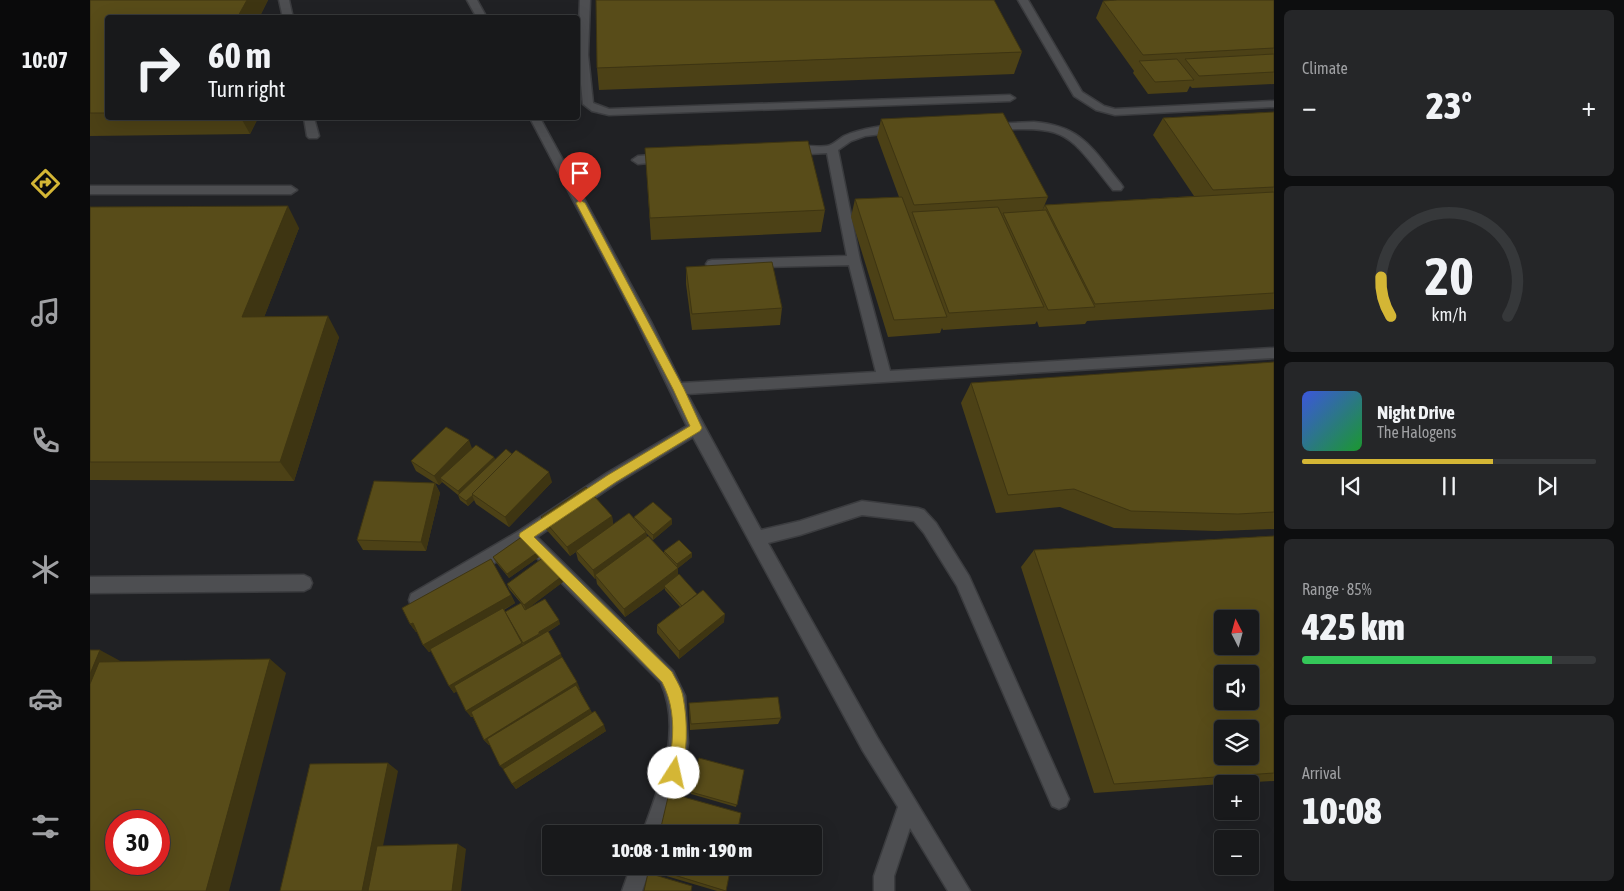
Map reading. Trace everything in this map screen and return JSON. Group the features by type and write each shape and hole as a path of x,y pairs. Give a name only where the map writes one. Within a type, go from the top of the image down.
{"street":[{"path":"284,0 287,15"},
{"path":"472,0 480,15"},
{"path":"585,0 583,55 588,104 602,111 1010,98"},
{"path":"1022,0 1078,94 1100,108 1115,112 1274,104"},
{"path":"309,120 313,136"},
{"path":"536,120 679,389 696,428 870,744 960,891"},
{"path":"980,127 1037,126 1063,130 1076,138 1117,187"},
{"path":"784,152 832,149 845,140 865,132 913,129"},
{"path":"832,149 854,260 884,375"},
{"path":"638,160 677,157"},
{"path":"90,190 291,190"},
{"path":"712,264 854,260"},
{"path":"679,389 1274,352"},
{"path":"414,602 525,536 612,478 696,428"},
{"path":"758,538 800,528 862,508 918,515 930,528 963,581 1059,800"},
{"path":"525,536 667,677 676,696 679,744 674,773 655,825"},
{"path":"90,584 304,583"},
{"path":"884,891 884,876 908,805"},
{"path":"632,891 638,875"}],"building":[{"path":"90,0 247,0 239,15 105,15 105,113 90,113"},
{"path":"596,0 994,0 1022,52 597,68"},
{"path":"1274,0 1274,48 1143,55 1103,1"},
{"path":"1274,54 1274,72 1199,76 1185,59"},
{"path":"1177,59 1194,80 1155,82 1139,61"},
{"path":"1274,112 1274,187 1213,190 1163,118"},
{"path":"1003,113 1048,197 914,205 881,119"},
{"path":"808,141 825,210 650,218 645,148"},
{"path":"1274,192 1274,293 1095,304 1045,205"},
{"path":"902,197 947,317 894,320 855,199"},
{"path":"288,206 242,317 328,316 280,462 90,462 90,207"},
{"path":"998,207 1044,307 949,313 912,212"},
{"path":"1046,210 1095,307 1048,310 1003,213"},
{"path":"772,262 782,308 692,314 686,267"},
{"path":"1274,362 1274,512 1238,514 1131,511 1074,489 1008,495 971,383"},
{"path":"446,427 469,440 434,476 411,461"},
{"path":"476,445 494,457 458,491 440,478"},
{"path":"506,449 512,454 473,495 466,501 458,495"},
{"path":"516,450 549,472 505,517 472,494"},
{"path":"374,481 435,483 421,542 357,540"},
{"path":"586,487 612,516 567,547 541,517"},
{"path":"653,502 672,519 653,535 634,517"},
{"path":"629,513 646,532 593,570 576,551"},
{"path":"523,536 538,552 507,574 493,557"},
{"path":"648,536 678,568 624,609 595,575"},
{"path":"1274,536 1274,773 1214,775 1214,777 1114,784 1034,550"},
{"path":"679,540 692,553 677,564 664,551"},
{"path":"544,557 561,577 524,605 507,584"},
{"path":"491,559 511,595 423,645 413,623 410,624 402,608"},
{"path":"679,574 697,594 682,606 664,586"},
{"path":"703,590 725,614 679,651 657,625"},
{"path":"545,599 559,620 523,643 505,612 521,603 525,610"},
{"path":"503,608 522,643 449,686 430,649"},
{"path":"548,631 561,654 466,711 454,686"},
{"path":"90,650 100,650 90,674"},
{"path":"562,657 577,682 484,740 471,712"},
{"path":"270,659 206,891 90,891 90,684 99,662"},
{"path":"576,685 590,709 500,766 487,739"},
{"path":"778,697 781,718 691,724 689,703"},
{"path":"595,711 604,725 512,784 503,769"},
{"path":"699,758 744,770 737,805 691,792"},
{"path":"388,763 362,891 280,891 310,764"},
{"path":"669,793 741,813 739,825 661,825"},
{"path":"458,844 452,891 368,891 377,846"},
{"path":"648,875 655,875 692,886 691,891 644,891"},
{"path":"674,875 729,875 726,891"}],"route":[{"path":"580,203 679,389 696,428 612,478 525,536 667,677 676,696 679,720 679,744 674,773"}]}
